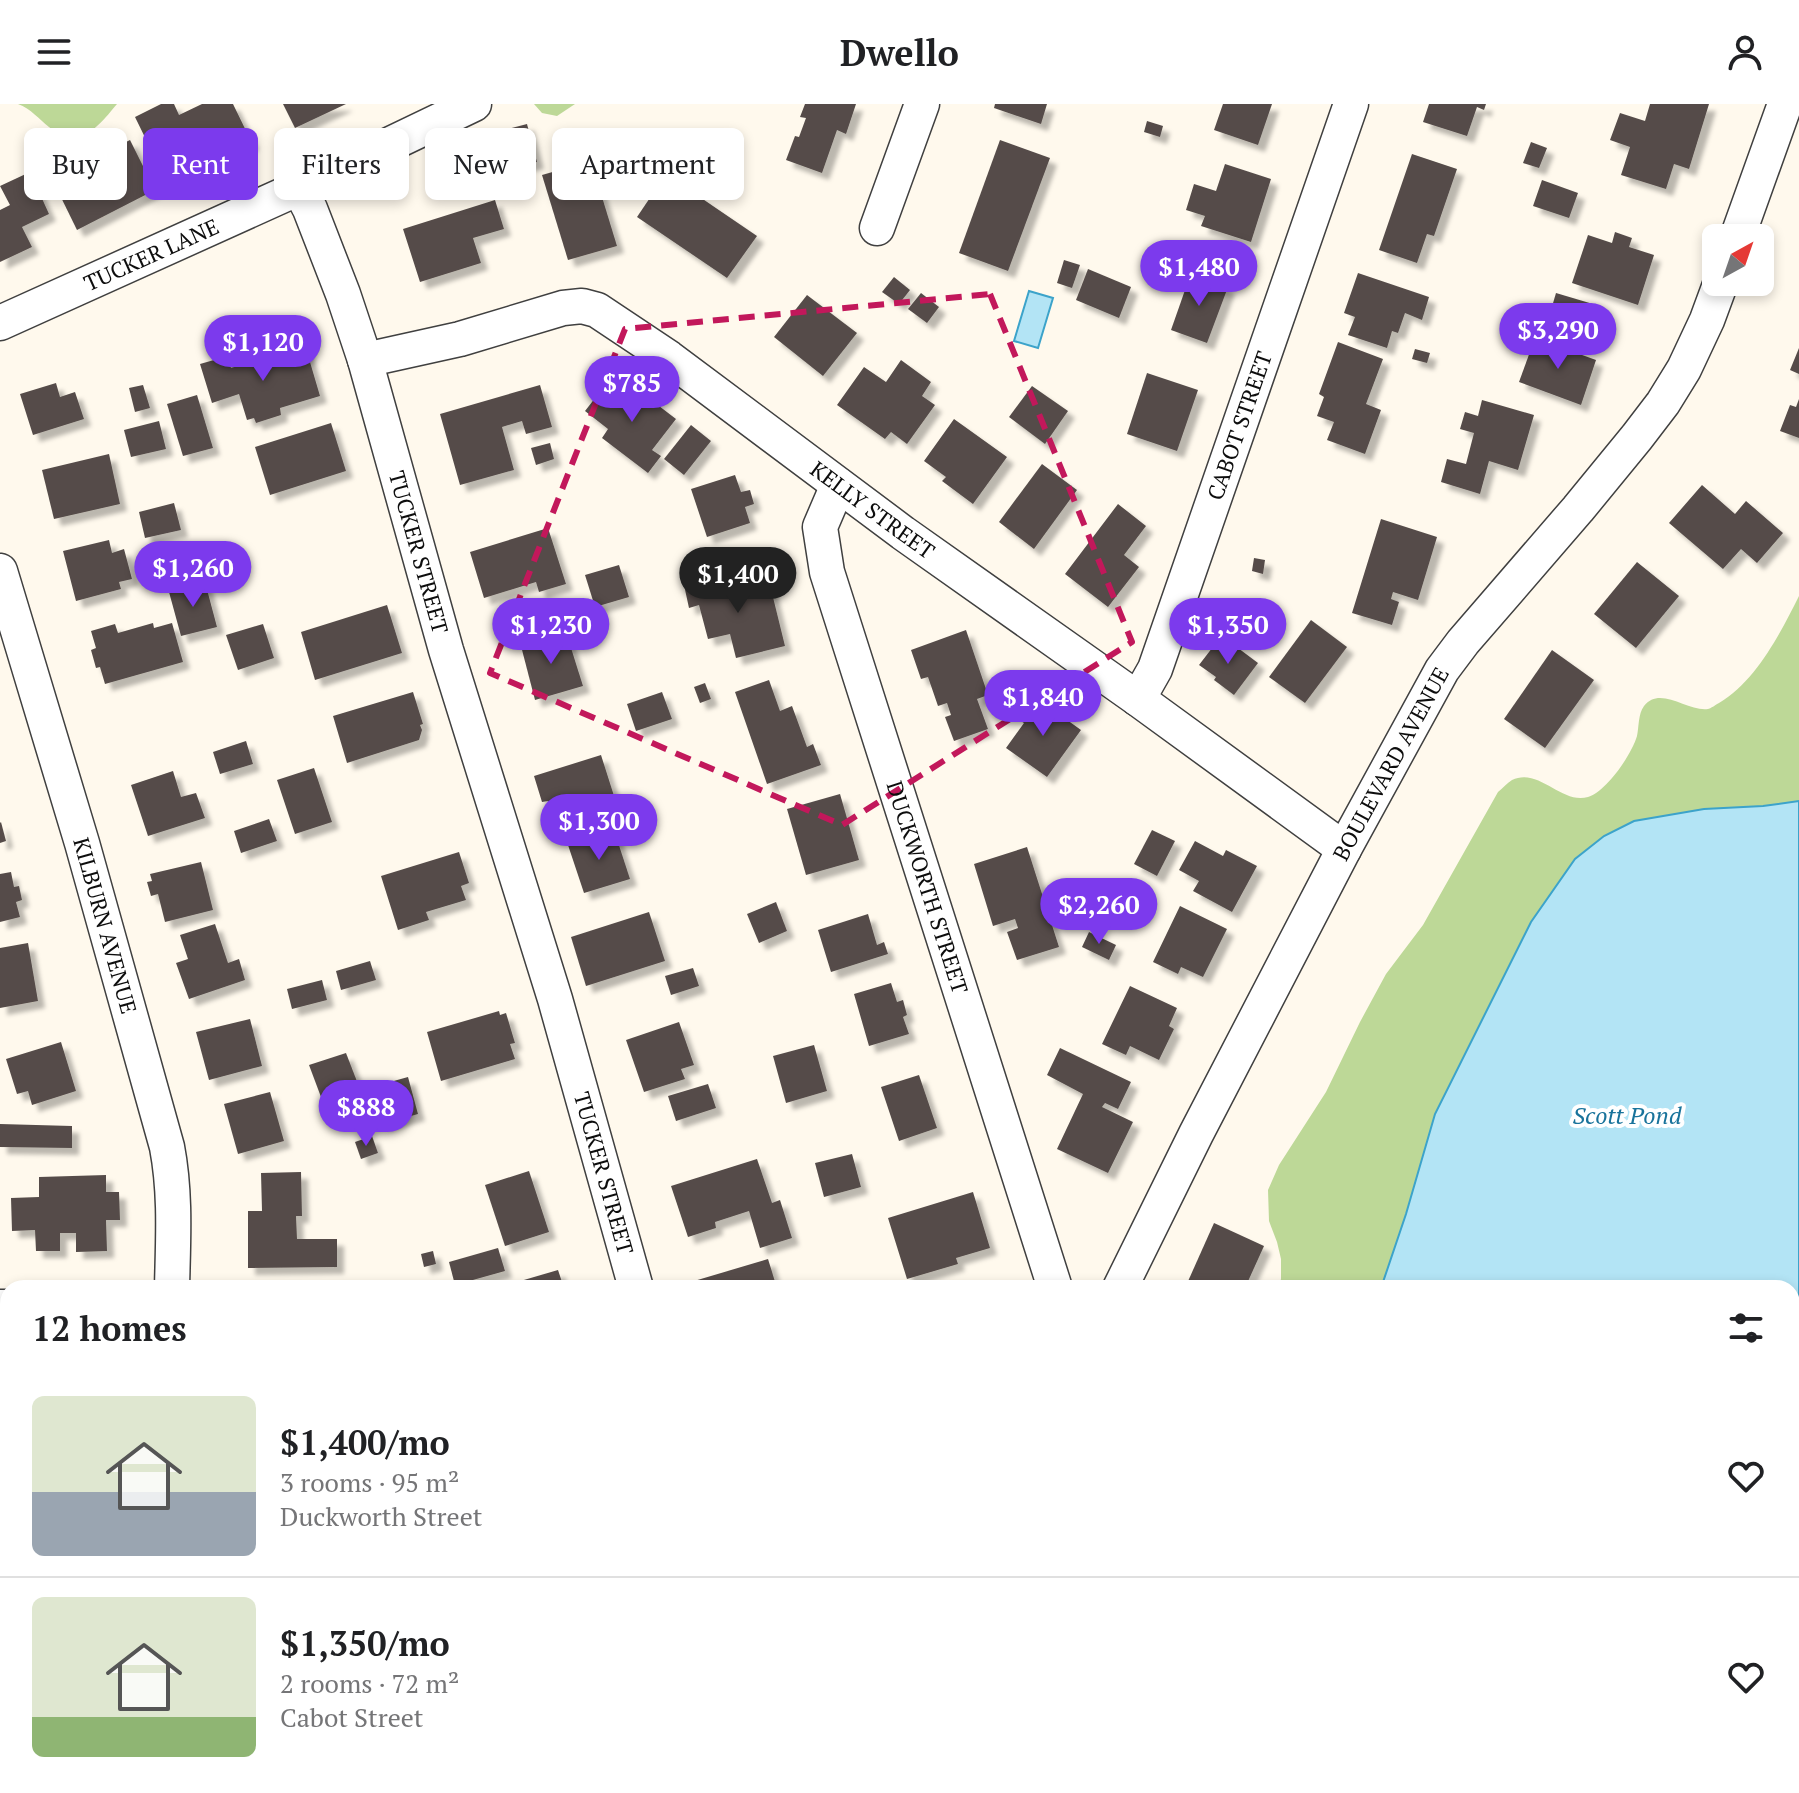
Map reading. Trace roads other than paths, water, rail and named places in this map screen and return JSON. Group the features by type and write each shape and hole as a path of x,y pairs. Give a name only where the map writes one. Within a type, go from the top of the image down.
{"street":[{"name":"TUCKER LANE","path":"409,135 474,104"},
{"path":"877,228 922,104"},
{"name":"CABOT STREET","path":"1138,699 1155,669 1351,104"},
{"path":"1742,224 1785,104"},
{"name":"TUCKER LANE","path":"0,323 274,199"},
{"name":"TUCKER STREET","path":"305,200 343,294 365,360 446,650 555,999 634,1280"},
{"name":"BOULEVARD AVENUE","path":"1124,1280 1344,849 1442,670 1663,403 1684,369 1716,296"},
{"name":"KELLY STREET","path":"365,360 460,339 563,308 582,306 597,310 669,358 903,533 1344,849"},
{"name":"DUCKWORTH STREET","path":"838,485 820,527 827,572 1052,1280"},
{"name":"KILBURN AVENUE","path":"0,571 82,843 167,1147 174,1201 172,1280"}],"water":[{"path":"1029,291 1053,298 1038,348 1014,341"},
{"name":"Scott Pond","path":"1799,801 1799,1280 1384,1280 1435,1114 1531,922 1575,859 1604,836 1634,821 1704,809"}]}
